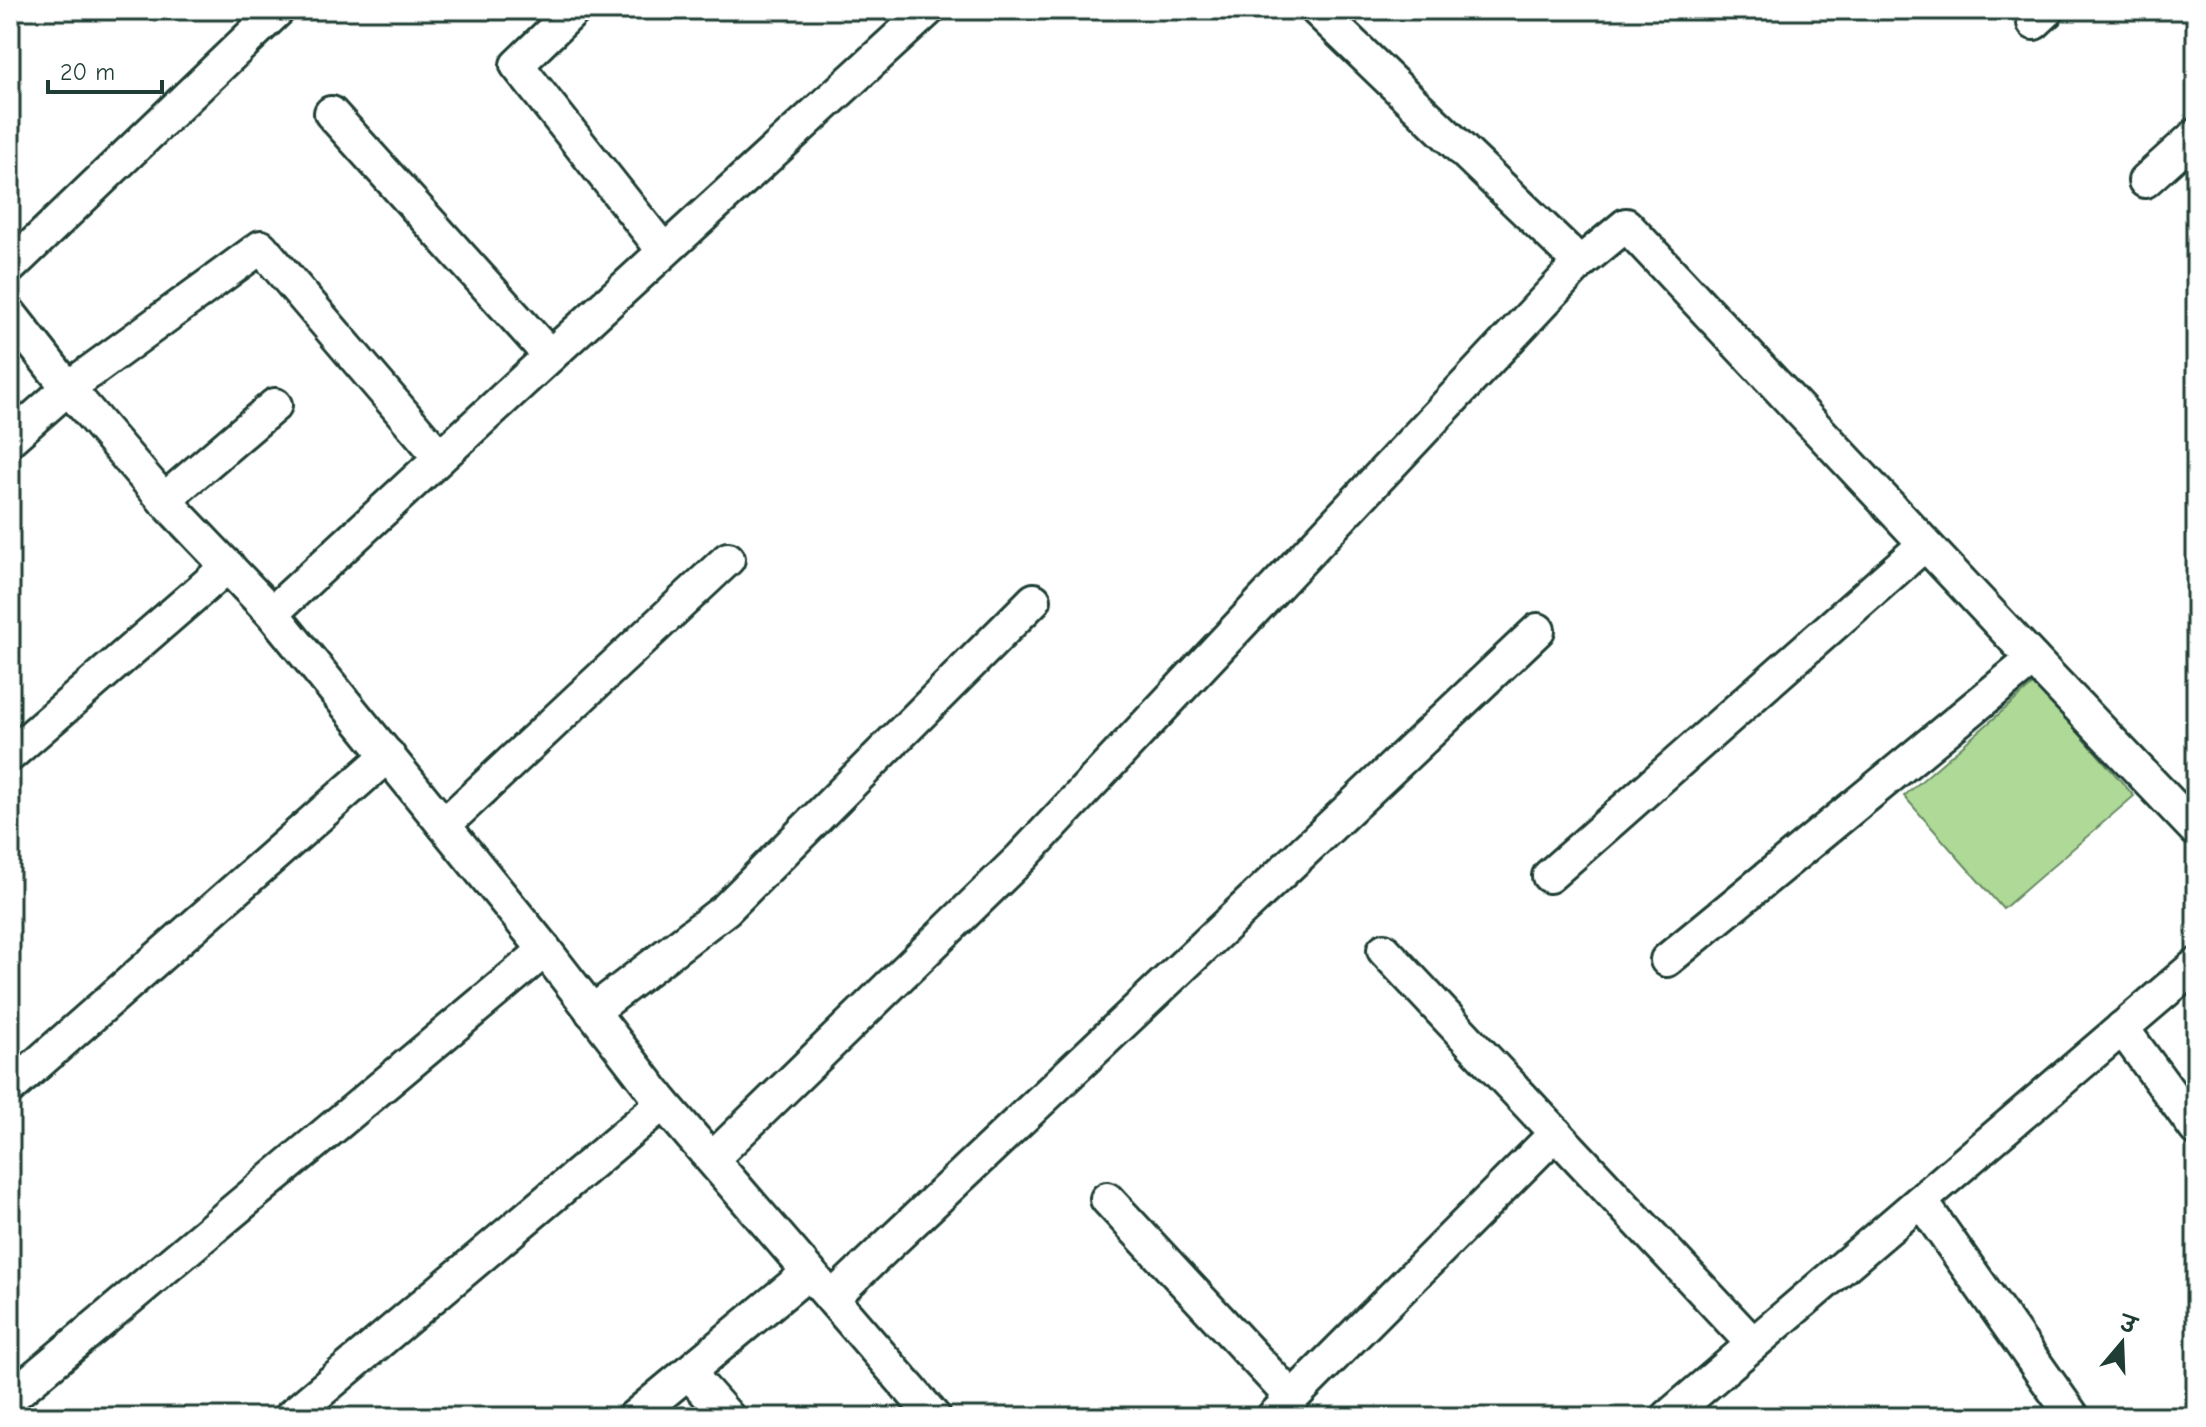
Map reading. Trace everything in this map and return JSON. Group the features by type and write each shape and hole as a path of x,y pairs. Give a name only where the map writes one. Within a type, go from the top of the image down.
{"street":[{"path":"10,267 278,10"},
{"path":"574,10 517,65 664,251"},
{"path":"272,613 928,10"},
{"path":"1317,10 1580,263"},
{"path":"331,113 550,356"},
{"path":"2145,181 2196,135"},
{"path":"712,1159 1021,858 1580,263 1626,225 2196,830"},
{"path":"10,439 68,388 261,247 440,457"},
{"path":"10,314 68,388 164,500 272,613 545,950 663,1103 934,1417"},
{"path":"164,500 275,405"},
{"path":"1549,876 1925,544"},
{"path":"444,825 728,559"},
{"path":"10,755 228,566"},
{"path":"592,1012 726,909 1034,600"},
{"path":"832,1298 1538,630"},
{"path":"1667,960 2033,659"},
{"path":"10,1088 388,755"},
{"path":"10,1398 545,950"},
{"path":"1384,950 1753,1344"},
{"path":"1668,1417 2196,965"},
{"path":"2122,1028 2196,1129"},
{"path":"290,1417 663,1103"},
{"path":"1107,1199 1282,1408 1556,1133"},
{"path":"1921,1201 2073,1417"},
{"path":"634,1417 809,1272"},
{"path":"688,1372 728,1417"}],"green space":[{"path":"2035,683 2134,796 2003,909 1904,796"}]}
